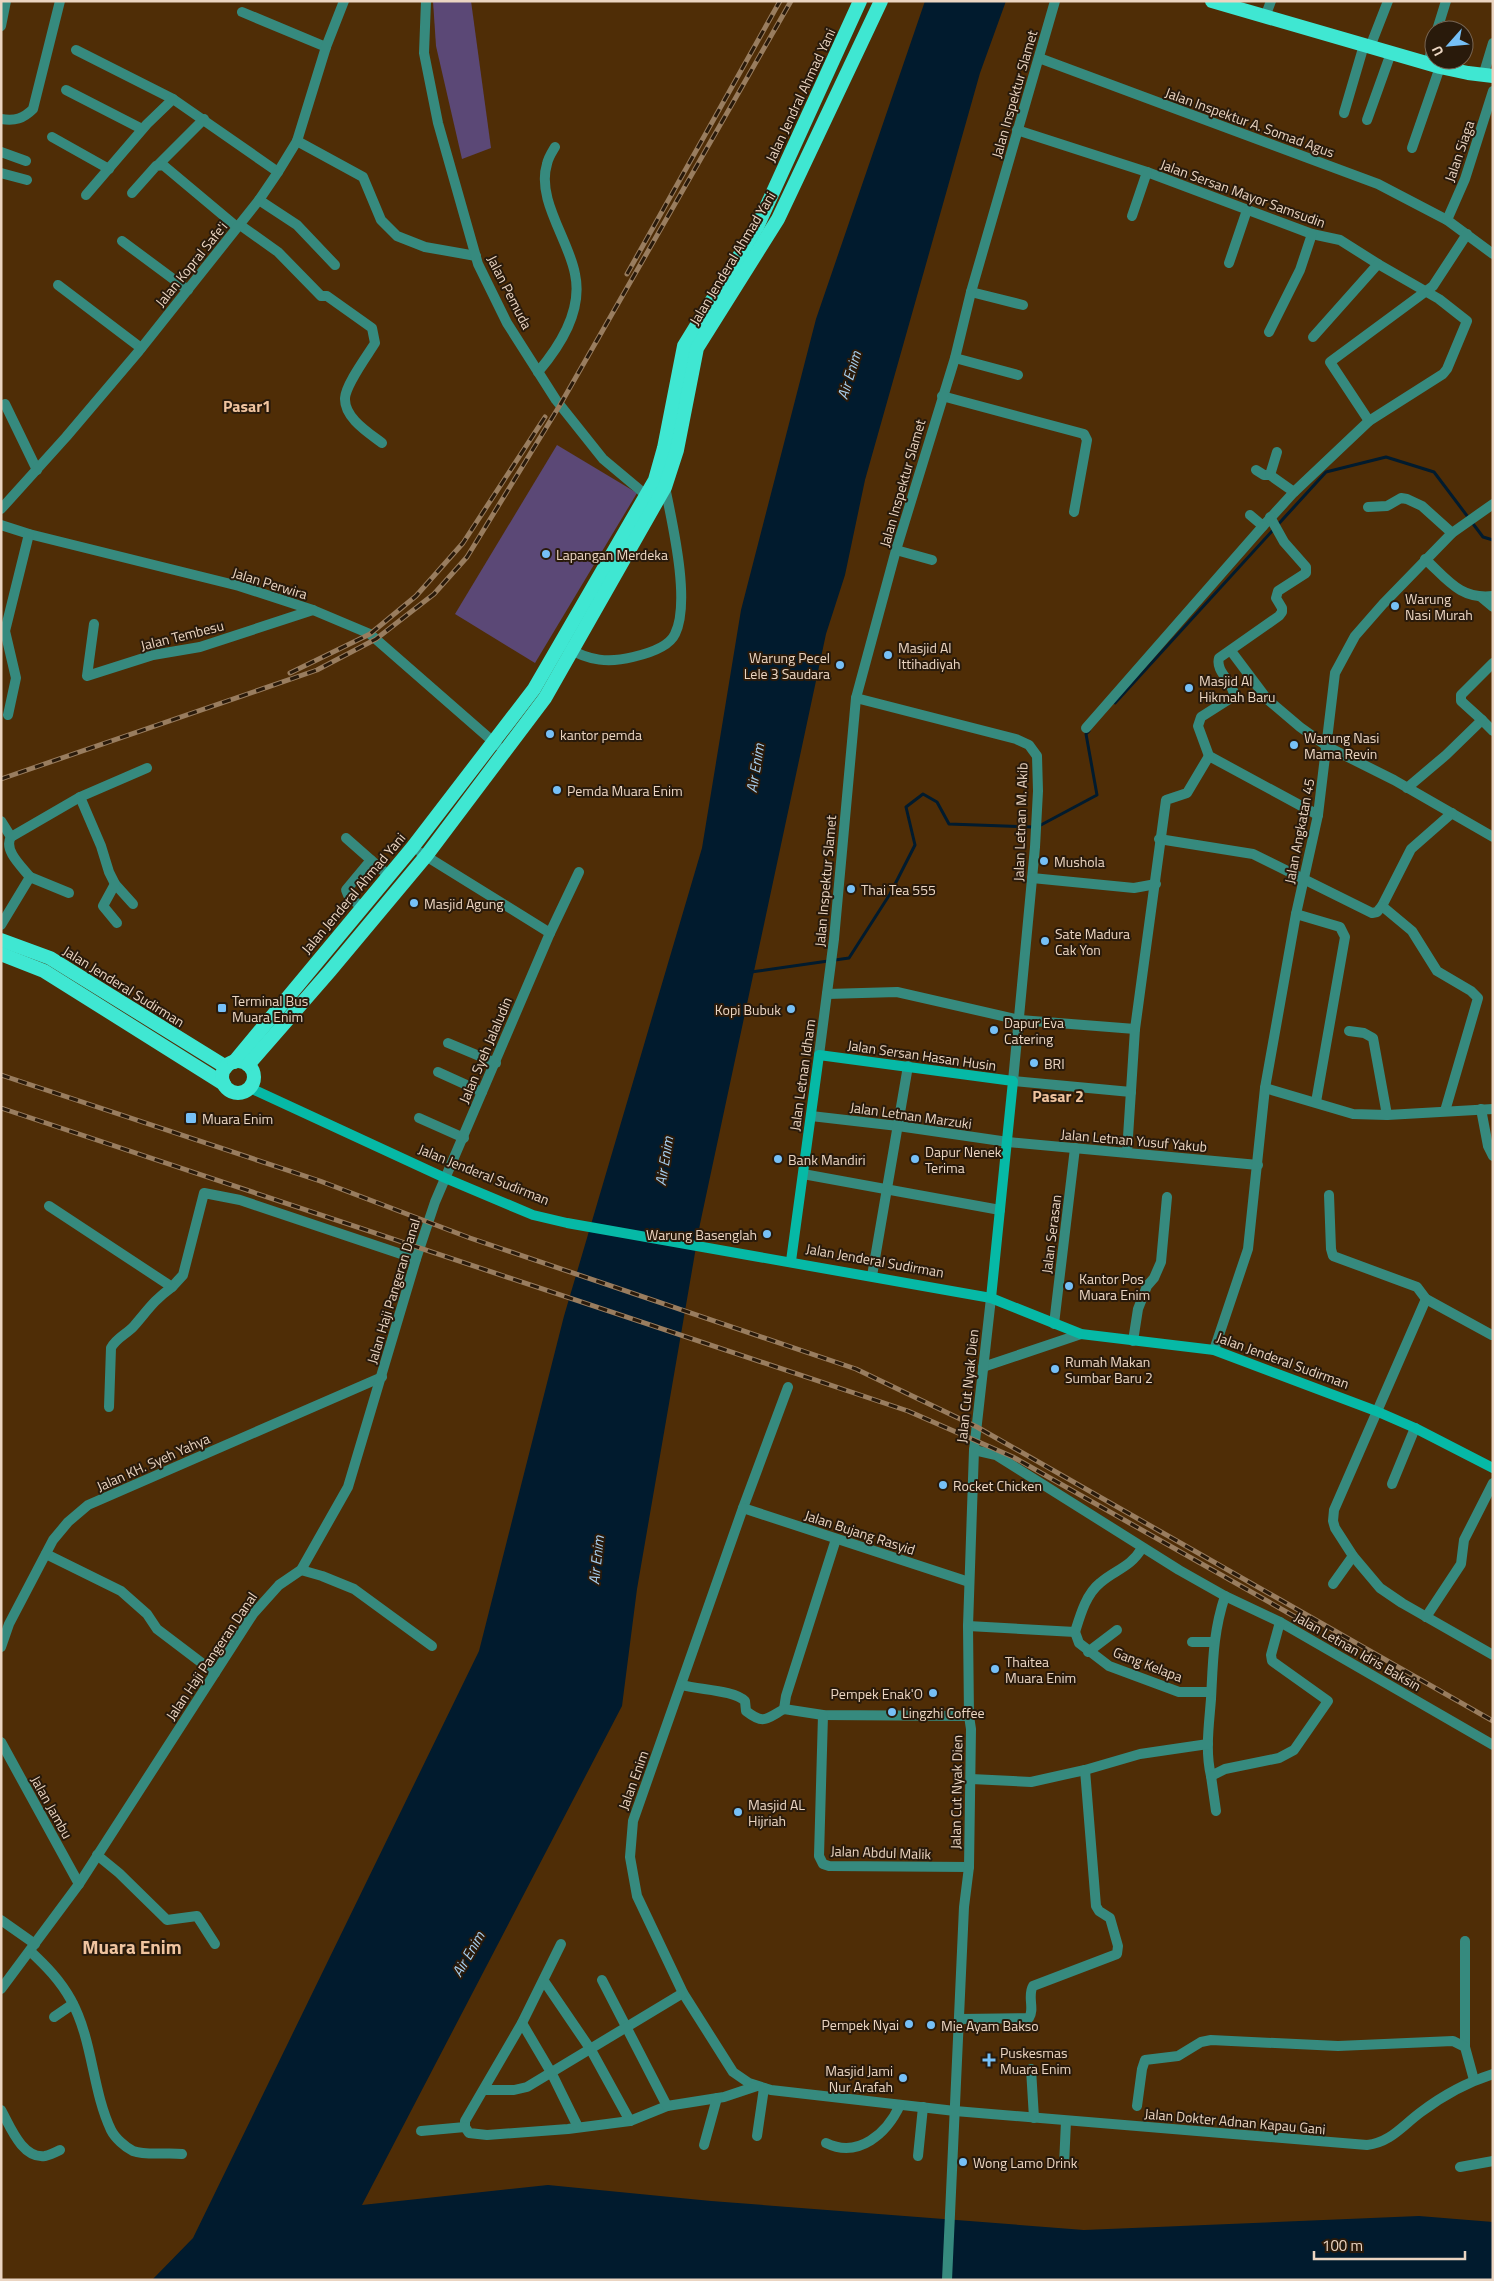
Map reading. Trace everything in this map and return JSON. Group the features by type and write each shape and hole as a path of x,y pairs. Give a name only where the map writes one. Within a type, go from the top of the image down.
{"highway":[{"name":"Jalan Jendral Ahmad Yani","path":"660,484 664,448 684,346 757,227 860,1"},
{"name":"Jalan Jenderal Ahmad Yani","path":"660,484 677,450 697,348 778,219 881,1"},
{"path":"1212,1 1424,62"},
{"path":"1459,70 1488,76"},
{"path":"248,1065 426,856 545,698 566,647 646,495 660,484"},
{"path":"566,647 660,484"},
{"name":"Jalan Jenderal Ahmad Yani","path":"230,1064 412,848 566,647"},
{"name":"Jalan Jenderal Sudirman","path":"1,940 50,958 230,1064"},
{"path":"1,954 44,971 236,1093 250,1088 253,1072 248,1065 242,1062 230,1064 222,1075 224,1084"}],"main road":[{"name":"Jalan Sersan Hasan Husin","path":"819,1055 1013,1081 991,1298"},
{"name":"Jalan Letnan Idham","path":"791,1261 819,1055"},
{"name":"Jalan Jenderal Sudirman","path":"250,1088 445,1178 533,1215 567,1223 791,1261 991,1298 1081,1334 1214,1350 1376,1411 1415,1428 1493,1468"}],"street":[{"path":"1,26 6,1"},
{"path":"1,119 20,119 33,109 51,30 60,1"},
{"name":"Jalan Kopral Safe'i","path":"2,507 37,470 141,348 259,200 278,172 297,141 326,47 344,1"},
{"name":"Jalan Pemuda","path":"426,1 424,53 438,123 476,256 507,323 556,400 602,459 646,495"},
{"name":"Jalan Inspektur Slamet","path":"829,982 856,698 896,550 955,358 971,292 1055,1"},
{"path":"1265,17 1271,1"},
{"path":"1344,113 1367,46 1388,1"},
{"path":"1441,20 1446,1"},
{"path":"242,12 326,47"},
{"path":"1488,76 1493,43"},
{"path":"76,50 172,99 204,119 278,172"},
{"path":"1367,120 1391,53"},
{"name":"Jalan Inspektur A. Somad Agus","path":"1039,58 1378,184 1447,220 1493,254"},
{"path":"1412,148 1433,70"},
{"path":"66,90 142,130"},
{"name":"Jalan Siaga","path":"1447,220 1465,179 1493,91"},
{"path":"86,195 142,130 172,99"},
{"path":"132,193 158,164 204,119"},
{"name":"Jalan Sersan Mayor Samsudin","path":"1017,130 1147,172 1312,234 1340,240 1426,291 1462,315 1467,321 1467,325 1448,370 1369,421"},
{"path":"52,137 108,168"},
{"path":"297,141 363,177 381,220 397,236 425,247 476,256"},
{"path":"538,372 556,350 565,333 572,315 576,291 574,268 545,188 547,164 555,147"},
{"path":"1,152 26,161"},
{"path":"158,164 168,167 238,226 278,252 321,296 327,296 372,328 375,343 351,383 345,398 348,409 358,424 382,443"},
{"path":"1132,216 1147,172"},
{"path":"1,173 26,180"},
{"path":"259,200 297,225 335,264"},
{"path":"1229,263 1247,210"},
{"path":"1269,332 1300,270 1312,234"},
{"path":"1086,728 1294,492 1369,421 1330,362 1433,286 1467,234"},
{"path":"122,241 188,290"},
{"path":"1313,337 1378,264"},
{"path":"58,286 141,348"},
{"path":"971,292 1023,305"},
{"path":"955,358 1018,375"},
{"path":"942,396 1084,434 1087,440 1074,512"},
{"path":"5,404 37,470"},
{"path":"1270,475 1277,452"},
{"path":"1256,470 1264,475 1270,475 1294,492"},
{"path":"566,647 593,660 618,661 653,651 675,635 680,621 680,567 660,484"},
{"path":"1368,507 1387,506 1402,498 1407,498 1422,506 1452,532"},
{"name":"Jalan Angkatan 45","path":"1214,1350 1248,1249 1265,1088 1296,914 1318,815 1328,747 1335,673 1347,648 1383,604 1425,559 1452,532 1493,504"},
{"path":"1250,515 1263,526"},
{"path":"1271,519 1284,542 1306,567 1306,573 1278,591 1276,598 1282,608 1279,616 1219,658 1218,662 1231,685 1234,696 1201,717 1198,726 1210,756 1318,815"},
{"name":"Jalan Perwira","path":"1,525 29,534 238,586 313,610 370,634 504,750"},
{"path":"8,714 16,678 5,631 29,534"},
{"path":"896,550 932,560"},
{"path":"1425,559 1463,594 1481,597 1493,596"},
{"path":"1481,597 1493,607"},
{"name":"Jalan Tembesu","path":"94,624 87,676 153,655 200,647 313,610"},
{"path":"1231,651 1267,700 1328,747 1407,788 1493,837"},
{"path":"1493,663 1460,695 1461,701 1493,731"},
{"name":"Jalan Letnan M. Akib","path":"856,698 1016,739 1029,745 1037,756 1035,847 1013,1081"},
{"path":"1407,788 1446,755 1482,720"},
{"path":"1127,1152 1135,1029 1156,884 1159,839 1166,800 1187,793 1210,756"},
{"path":"69,894 30,877 10,850 8,844 11,837 80,797 146,768"},
{"path":"80,797 101,846 108,872 115,884 133,904"},
{"path":"1159,839 1253,854 1304,878 1367,912 1377,912 1382,906 1411,849 1452,813"},
{"path":"1,822 11,837"},
{"path":"346,838 388,875"},
{"path":"412,848 550,933"},
{"path":"362,907 348,895 346,890 371,860"},
{"name":"Jalan Syeh Jalaludin","path":"445,1178 464,1138 550,933 579,872"},
{"path":"1,925 30,877"},
{"path":"1032,878 1134,888 1156,884"},
{"path":"115,884 103,906 117,923"},
{"path":"1382,906 1412,931 1436,971 1471,991 1478,998 1445,1111"},
{"path":"1296,914 1340,927 1345,937 1316,1102"},
{"name":"Jalan Letnan Idham","path":"819,1055 829,982"},
{"path":"827,994 897,992 1020,1020 1135,1029"},
{"path":"1349,1030 1364,1032 1373,1038 1387,1115"},
{"path":"448,1043 496,1063"},
{"path":"872,1276 908,1066"},
{"path":"438,1072 482,1092"},
{"path":"1013,1081 1131,1092"},
{"path":"1265,1088 1353,1114 1387,1115 1493,1109"},
{"path":"1481,1109 1488,1146 1493,1156"},
{"name":"Jalan Letnan Marzuki","path":"811,1116 1008,1142"},
{"path":"419,1118 464,1138"},
{"name":"Jalan Letnan Yusuf Yakub","path":"1008,1142 1258,1165"},
{"name":"Jalan Serasan","path":"1054,1324 1075,1148"},
{"path":"803,1174 1000,1210"},
{"name":"Jalan Haji Pangeran Danal","path":"1,1989 79,1884 264,1600 279,1585 301,1570 348,1488 416,1259 445,1178"},
{"path":"109,1406 111,1348 113,1344 133,1328 154,1300 172,1287 183,1275 204,1193 249,1203 416,1259"},
{"path":"1329,1195 1331,1250 1333,1256 1417,1287 1426,1299 1492,1335"},
{"path":"1133,1341 1138,1309 1147,1286 1154,1278 1161,1262 1167,1197"},
{"path":"49,1206 172,1287"},
{"name":"Jalan Cut Nyak Dien","path":"948,2280 964,1907 969,1867 971,1729 969,1716 968,1626 974,1450 991,1298"},
{"path":"1426,1299 1332,1516 1335,1528 1353,1556 1380,1588 1426,1617 1493,1654"},
{"path":"983,1367 1081,1334"},
{"name":"Jalan KH. Syeh Yahya","path":"1,1646 9,1624 54,1540 68,1522 88,1505 382,1377"},
{"name":"Jalan Enim","path":"788,1388 743,1508 633,1821 630,1857 637,1896 683,1993 733,2072 749,2083 761,2087 955,2111"},
{"path":"1392,1484 1415,1428"},
{"path":"974,1450 996,1456 1142,1548 1225,1596 1280,1622"},
{"path":"1426,1617 1461,1564 1464,1540 1493,1483"},
{"name":"Jalan Bujang Rasyid","path":"743,1508 969,1582"},
{"path":"784,1710 786,1696 836,1539"},
{"path":"968,1626 1075,1632 1083,1609 1095,1588 1100,1582 1131,1563 1142,1548"},
{"path":"46,1554 121,1591 147,1614 157,1630 215,1673"},
{"path":"1333,1584 1353,1556"},
{"path":"301,1570 354,1589 432,1646"},
{"path":"1216,1812 1208,1744 1213,1642 1218,1615 1225,1596"},
{"name":"Jalan Letnan Idris Baksin","path":"1211,1776 1225,1769 1279,1758 1294,1750 1328,1701 1272,1660 1271,1655 1280,1622 1493,1745"},
{"path":"1088,1652 1117,1630"},
{"name":"Gang Kelapa","path":"1075,1632 1079,1643 1088,1652 1109,1666 1179,1692 1211,1692"},
{"path":"1192,1642 1213,1642"},
{"path":"682,1685 698,1690 736,1695 744,1700 746,1711 760,1720 765,1720 784,1710 823,1715 969,1716"},
{"name":"Jalan Abdul Malik","path":"823,1715 819,1856 823,1864 829,1866 969,1867"},
{"name":"Jalan Jambu","path":"1,1742 79,1884"},
{"path":"971,1779 1031,1782 1085,1770 1140,1754 1208,1744"},
{"path":"960,2019 1029,2018 1031,2015 1030,1990 1033,1986 1118,1954 1118,1946 1110,1918 1099,1911 1096,1906 1085,1770"},
{"path":"97,1855 119,1873 167,1920 197,1916 215,1944"},
{"path":"1,1920 32,1947 53,1972 73,2004 89,2045 105,2111 112,2131 118,2140 133,2150 182,2154"},
{"path":"1465,1941 1465,2047 1474,2080"},
{"path":"560,1944 522,2023 466,2121 465,2127 469,2133 487,2135 630,2121 667,2106 717,2098 761,2087 757,2136"},
{"path":"544,1980 591,2050 630,2121"},
{"path":"602,1980 667,2106"},
{"path":"485,2090 514,2090 527,2087 552,2074 683,1993"},
{"path":"54,2017 73,2004"},
{"path":"522,2023 552,2074 578,2127"},
{"path":"1137,2106 1145,2060 1178,2056 1201,2042 1211,2040 1338,2046 1453,2041 1465,2047"},
{"path":"1031,2069 1034,2118"},
{"name":"Jalan Dokter Adnan Kapau Gani","path":"955,2111 1367,2145 1378,2144 1390,2139 1422,2111 1474,2080 1493,2074"},
{"path":"704,2145 717,2098"},
{"path":"826,2143 847,2149 865,2144 890,2124 900,2104"},
{"path":"918,2156 922,2107"},
{"path":"1,2110 23,2147 33,2155 45,2156 60,2150"},
{"path":"1064,2165 1066,2121"},
{"path":"421,2131 465,2127"},
{"path":"1460,2167 1493,2161"}],"shaded area":[{"path":"433,1 471,1 491,148 462,159 436,46"},
{"name":"Lapangan Merdeka","path":"557,445 637,493 535,663 455,614"}],"water":[{"name":"Air Enim","path":"925,1 1006,1 980,73 865,480 845,575 826,634 700,1224 637,1589 622,1706 362,2205 548,2185 711,2201 1084,2230 1419,2216 1493,2222 1493,2280 152,2280 193,2238 479,1651 564,1316 702,848 741,610 816,319"}],"waterway":[{"path":"1115,703 1326,472 1386,457 1434,472 1483,537 1493,540"},
{"path":"1039,826 1097,795 1086,734 1089,731"},
{"path":"751,972 849,958 890,894 915,845 906,807 923,794 937,802 949,824 1033,827"}],"railway":[{"path":"627,274 780,1"},
{"path":"1,779 317,670 376,639 434,594 467,557 560,405 791,1"},
{"path":"290,673 370,634 416,596 463,543 545,417"},
{"path":"1,1075 320,1181 470,1238 856,1369 977,1427 1493,1721"},
{"path":"1,1108 908,1411 1013,1457 1299,1619"}],"place":[{"name":"Lapangan Merdeka","path":"546,554"},
{"name":"Warung Nasi Murah","path":"1395,606"},
{"name":"Masjid Al Ittihadiyah","path":"888,655"},
{"name":"Warung Pecel Lele 3 Saudara","path":"840,665"},
{"name":"Masjid Al Hikmah Baru","path":"1189,688"},
{"name":"kantor pemda","path":"550,734"},
{"name":"Warung Nasi Mama Revin","path":"1294,745"},
{"name":"Pemda Muara Enim","path":"557,790"},
{"name":"Mushola","path":"1044,861"},
{"name":"Thai Tea 555","path":"851,889"},
{"name":"Masjid Agung","path":"414,903"},
{"name":"Sate Madura Cak Yon","path":"1045,941"},
{"name":"Terminal Bus Muara Enim","path":"222,1008"},
{"name":"Kopi Bubuk","path":"791,1009"},
{"name":"Dapur Eva Catering","path":"994,1030"},
{"name":"BRI","path":"1034,1063"},
{"name":"Muara Enim","path":"191,1118"},
{"name":"Bank Mandiri","path":"778,1159"},
{"name":"Dapur Nenek Terima","path":"915,1159"},
{"name":"Warung Basenglah","path":"767,1234"},
{"name":"Kantor Pos Muara Enim","path":"1069,1286"},
{"name":"Rumah Makan Sumbar Baru 2","path":"1055,1369"},
{"name":"Rocket Chicken","path":"943,1485"},
{"name":"Thaitea Muara Enim","path":"995,1669"},
{"name":"Pempek Enak'O","path":"933,1693"},
{"name":"Lingzhi Coffee","path":"892,1712"},
{"name":"Masjid AL Hijriah","path":"738,1812"},
{"name":"Pempek Nyai","path":"909,2024"},
{"name":"Mie Ayam Bakso","path":"931,2025"},
{"name":"Puskesmas Muara Enim","path":"989,2060"},
{"name":"Masjid Jami Nur Arafah","path":"903,2078"},
{"name":"Wong Lamo Drink","path":"963,2162"}],"district":[{"name":"Pasar1","path":"247,406"},
{"name":"Pasar 2","path":"1058,1096"},
{"name":"Muara Enim","path":"132,1946"}]}
